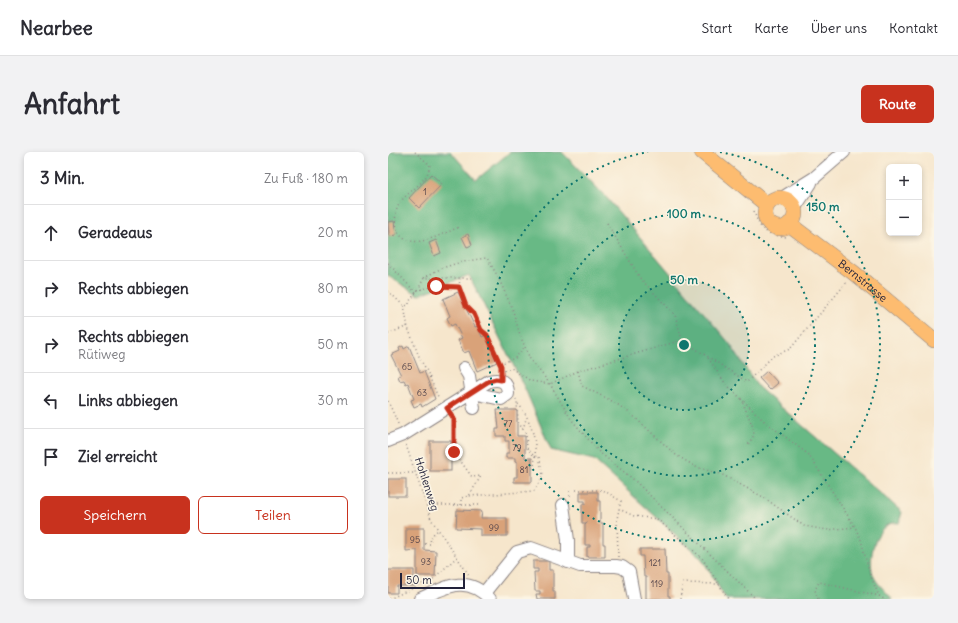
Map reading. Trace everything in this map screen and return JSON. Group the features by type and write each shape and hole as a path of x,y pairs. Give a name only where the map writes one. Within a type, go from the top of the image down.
{"main road":[{"path":"702,152 767,205"},
{"path":"782,198 790,202 794,209 794,217 789,224 782,227 771,224 765,213 767,205 774,199 782,198"},
{"name":"Bernstrasse","path":"789,224 854,273 934,340"}],"street":[{"path":"782,198 814,178 844,152"},
{"path":"794,209 814,178"},
{"path":"464,368 469,376 473,393 474,408"},
{"path":"388,441 403,435 473,393 489,381 501,376 508,388 508,394 501,398 473,393"},
{"path":"563,505 568,540 568,562"},
{"path":"420,599 452,585 472,586 487,596 512,556 522,550 531,548 568,562 589,567 622,567 629,572 634,599"}],"path":[{"path":"415,152 430,165 429,173 398,204 395,215 398,233 405,240 417,242 460,227"},
{"path":"607,223 640,278 675,315 682,340 747,382 773,356 790,349 854,273"},
{"path":"404,306 409,305 409,302 418,290 424,278 435,270 462,261 486,258 497,275 512,308 530,359 550,384 571,419 599,452 633,479 756,599"},
{"path":"388,263 416,293"},
{"path":"424,278 473,278"},
{"path":"460,279 459,287 466,306 474,314 481,330 487,335 500,364 501,376"},
{"path":"418,290 436,286 459,287"},
{"path":"388,291 404,306 408,326 422,364 426,369 445,410 454,419 454,452 472,477 481,476 469,496"},
{"path":"388,334 408,326"},
{"path":"501,376 511,368 531,381 550,384 578,371 682,340"},
{"path":"500,364 515,358 525,347"},
{"path":"706,356 725,383 763,420 809,455 855,526 861,540 870,575 879,596"},
{"path":"578,371 582,386 614,402 631,414 676,455 696,467 721,474 763,497 804,526 827,530 855,526"},
{"path":"508,394 518,401 518,404 522,408 526,419 535,447 534,469"},
{"path":"740,397 753,427 754,435 748,445"},
{"name":"Hohlenweg","path":"388,401 403,435 431,519 473,582 472,586"},
{"path":"460,505 461,498 469,496 534,491 543,475 539,458 534,456 527,448 526,434 518,422 518,404"},
{"path":"523,429 526,419"},
{"path":"388,473 415,473"},
{"path":"563,505 570,503 570,490 603,490 621,501 617,518 618,560"},
{"path":"426,505 482,505"},
{"path":"619,509 634,516 657,519 702,558 728,599"},
{"path":"425,544 430,544 431,536 438,530"},
{"path":"389,599 433,579 457,557"},
{"path":"818,599 815,590 819,582 879,596 884,599"},
{"path":"680,599 683,583 719,584"}],"green space":[{"path":"388,152 451,152 476,180 510,152 562,152 606,197 730,344 758,387 902,512 899,523 891,523 884,527 875,542 872,552 871,561 874,577 892,599 726,599 702,559 594,460 551,450 526,391 469,275 419,295 388,276"}],"building":[{"path":"431,174 442,184 419,208 409,198"},
{"path":"394,221 396,235 389,236 388,222"},
{"path":"468,234 472,245 467,247 462,237"},
{"path":"436,240 441,253 434,256 429,243"},
{"path":"458,292 475,327 478,326 482,337 486,335 497,362 477,371 469,351 464,353 458,340 462,338 455,324 451,326 447,318 450,316 443,299"},
{"path":"403,346 404,349 409,346 420,373 424,371 435,399 422,407 421,404 414,407 411,400 414,399 408,383 406,384 404,380 400,381 398,376 401,375 391,355 400,351 399,348"},
{"path":"767,371 778,383 770,390 759,378"},
{"path":"497,410 517,410 517,436 525,436 525,458 532,458 532,482 514,482 514,477 517,477 517,461 515,461 515,458 506,458 506,453 509,453 509,441 505,441 505,436 496,436 496,429 499,429"},
{"path":"430,441 451,441 451,471 430,471"},
{"path":"388,479 406,479 406,496 388,496"},
{"path":"580,492 598,492 598,501 600,501 600,523 603,523 603,544 605,544 605,557 587,557 587,547 590,547 590,545 585,545 585,525 587,523 582,523 582,504 585,504 585,501 580,501"},
{"path":"457,510 482,511 481,518 507,518 507,536 481,536 481,529 456,528"},
{"path":"406,528 424,528 424,550 436,551 435,576 417,576 417,550 406,551"},
{"path":"640,549 665,549 666,574 668,574 668,596 670,596 670,599 646,599 646,577 644,577 643,556 640,556"},
{"path":"533,561 549,561 549,570 553,570 553,591 555,591 555,599 537,599 536,594 540,594 540,591 535,591 534,572 538,572 538,569 533,569"},
{"path":"388,570 414,570 414,586 397,586 397,593 388,593"}],"route":[{"path":"436,286 459,287 466,306 474,314 481,330 487,335 501,366 501,380 496,379 489,381 473,393 447,408 454,419 454,452"}]}
